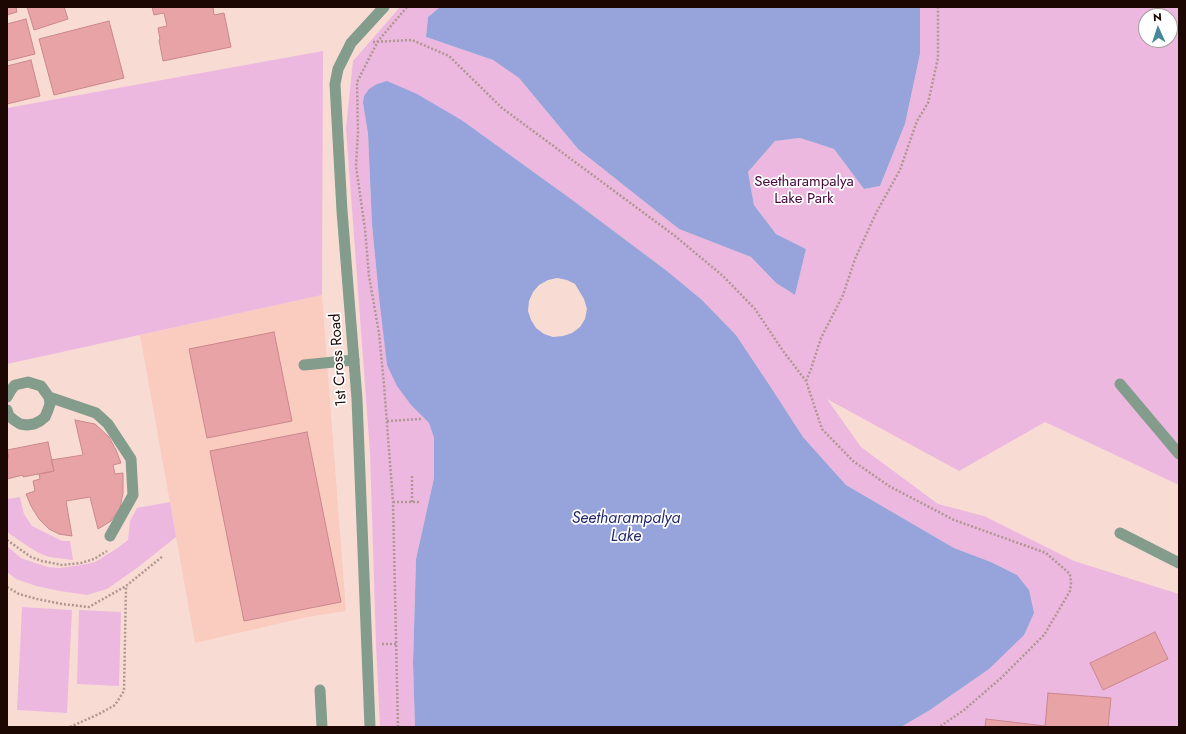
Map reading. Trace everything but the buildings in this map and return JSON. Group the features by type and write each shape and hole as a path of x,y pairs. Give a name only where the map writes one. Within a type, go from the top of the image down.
{"street":[{"name":"1st Cross Road","path":"370,727 357,399 342,211 335,84 338,69 350,43 384,7"},
{"path":"304,365 354,360"},
{"path":"7,410 9,416 14,420 20,424 27,425 34,424 45,417 50,404 46,391 41,386 28,382 15,385 8,392"},
{"path":"1120,384 1179,454"},
{"path":"49,397 96,413 108,424 131,459 133,495 110,536"},
{"path":"1120,533 1179,563"},
{"path":"320,690 322,727"}],"path":[{"path":"398,727 393,502 379,333 369,276 365,229 356,166 358,132 357,82 378,41 407,7"},
{"path":"806,380 821,338 843,295 855,259 876,212 900,170 917,122 928,103 938,58 938,7"},
{"path":"378,41 412,40 449,56 502,108 675,236 723,276 755,309 783,351 806,380 822,430 853,461 889,486 954,520 1046,553 1070,574 1072,583 1070,591 1044,636 1001,678 964,710 939,727"},
{"path":"387,421 421,419"},
{"path":"412,476 412,502"},
{"path":"393,502 419,502"},
{"path":"7,540 31,557 62,565 81,563 94,559 116,546 110,536"},
{"path":"7,587 19,594 37,599 89,607 126,586 163,556"},
{"path":"70,727 115,705 124,691 126,586"},
{"path":"376,644 396,644"}],"shaded area":[{"path":"322,295 346,611 307,617 195,643 140,335"}],"green space":[{"name":"Seetharampalya Lake Park","path":"400,7 440,7 428,17 426,37 493,60 519,78 578,149 679,229 751,257 776,283 795,295 806,249 776,234 754,205 748,172 775,141 800,138 834,149 864,189 880,186 905,124 920,54 920,7 1179,7 1179,485 1045,422 959,471 827,399 861,447 938,504 984,516 1074,561 1179,594 1179,727 901,727 930,710 989,669 1017,575 991,562 954,548 846,485 803,437 736,335 702,300 667,271 571,199 463,121 363,103 368,134 372,225 379,297 411,405 429,423 434,438 434,478 416,559 413,663 415,727 380,727 370,453 346,128 353,61"},
{"path":"323,51 322,295 7,364 7,108"},
{"path":"20,497 24,514 32,526 62,541 70,541 73,560 49,557 39,553 7,532 7,499"},
{"path":"170,502 176,537 137,568 107,589 87,595 60,591 36,586 16,579 7,572 7,546 21,558 48,567 60,568 95,562 128,540 130,521 137,508"},
{"path":"22,607 72,610 67,713 17,710"},
{"path":"79,610 121,612 119,686 77,684"}],"water":[{"path":"440,7 920,7 920,54 905,124 880,186 864,189 834,149 800,138 775,141 748,172 754,205 776,234 806,249 795,295 776,283 751,257 679,229 578,149 519,78 493,60 426,37 428,17"},
{"name":"Seetharampalya Lake","path":"387,81 417,94 463,121 571,199 667,271 702,300 736,335 803,437 846,485 954,548 991,562 1017,575 1029,590 1034,613 1024,635 989,669 930,710 901,727 415,727 413,663 416,559 434,478 434,438 429,423 411,405 397,386 387,365 372,225 368,134 363,103 364,96 369,89 377,84","holes":["557,278 567,280 575,284 584,299 587,309 585,319 580,327 572,333 553,337 544,334 536,328 528,311 529,301 533,292 539,285 548,280"]}]}
